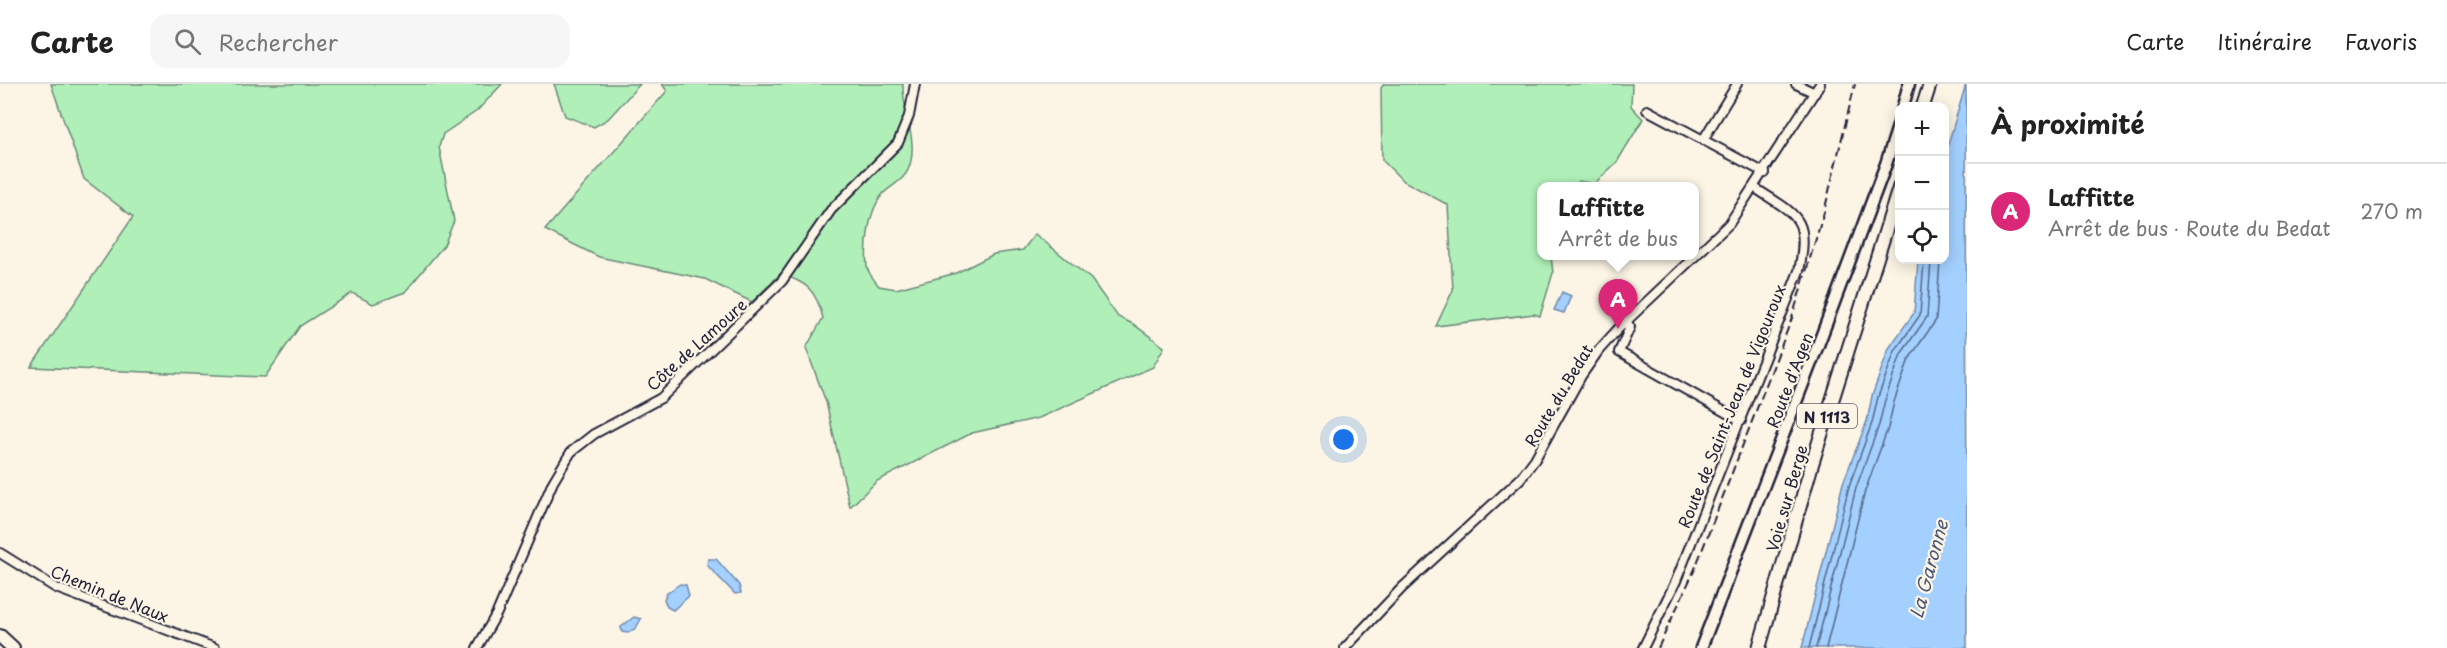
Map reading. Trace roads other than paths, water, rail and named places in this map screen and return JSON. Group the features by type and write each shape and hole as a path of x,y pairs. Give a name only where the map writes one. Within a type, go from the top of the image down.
{"main road":[{"path":"1904,102 1909,84"},
{"path":"1924,102 1930,84"},
{"name":"Route d'Agen","path":"1701,648 1823,332 1886,164 1895,134"},
{"name":"Voie sur Berge","path":"1759,648 1812,464 1895,198"},
{"path":"0,636 13,648"}],"street":[{"name":"Côte de Lamoure","path":"477,648 497,613 553,482 572,452 594,434 661,398 782,281 831,210 897,143 909,116 915,84"},
{"path":"1702,140 1737,84"},
{"path":"1796,84 1815,93"},
{"name":"Route du Bedat","path":"1699,252 1729,224 1755,188 1820,84"},
{"path":"1647,111 1765,173"},
{"name":"Route de Saint-Jean de Vigouroux","path":"1643,648 1676,580 1799,271 1804,245 1802,226 1791,212 1755,188"},
{"name":"Route du Bedat","path":"1345,648 1402,588 1520,479 1535,459 1581,376 1599,350 1626,321 1691,260"},
{"path":"1626,321 1630,327 1629,332 1619,352 1741,421"},
{"name":"Chemin de Naux","path":"0,553 56,588 215,648"}],"water":[{"name":"La Garonne","path":"1966,84 1967,648 1802,648 1843,483 1867,421 1872,396 1889,348 1914,313 1918,264 1949,264 1949,141"},
{"path":"1562,292 1571,296 1564,313 1554,310"},
{"path":"708,559 716,559 739,585 741,593 735,594 707,565"},
{"path":"680,584 686,585 689,596 673,610 667,607 664,599 667,593"},
{"path":"634,617 641,619 636,628 628,633 622,632 621,627"}],"railway":[{"path":"1658,648 1694,571 1792,318 1824,212 1855,84"}],"place":[{"name":"Laffitte","path":"1618,329"}]}
